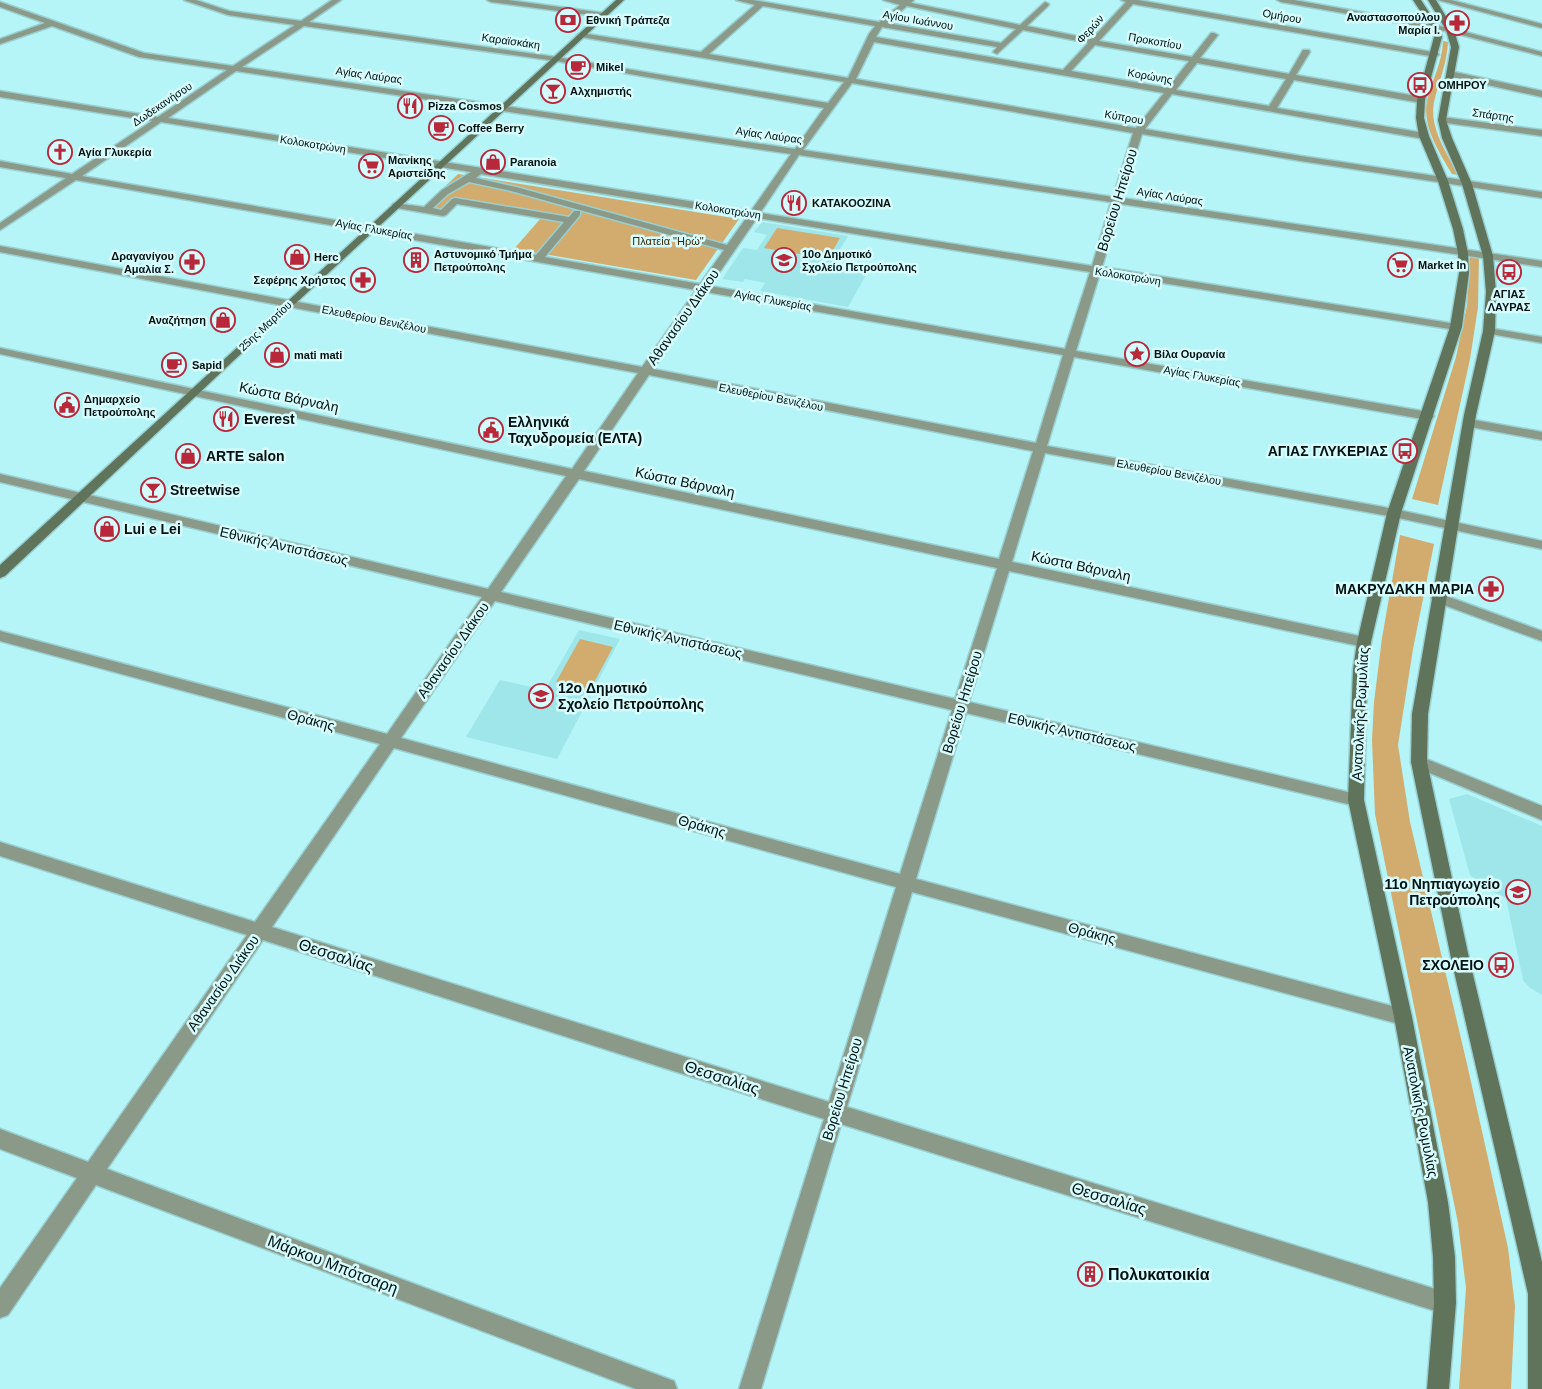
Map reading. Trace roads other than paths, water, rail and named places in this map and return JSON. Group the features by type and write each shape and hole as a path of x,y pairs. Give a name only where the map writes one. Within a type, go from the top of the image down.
{"main road":[{"name":"25ης Μαρτίου","path":"0,573 80,497 620,0"},
{"name":"Ανατολικής Ρωμυλίας","path":"1417,0 1434,26 1438,37 1435,55 1421,100 1420,118 1424,136 1443,181 1463,253 1462,290 1456,327 1428,416 1394,513 1364,642 1360,670 1356,800 1403,1017 1438,1202 1444,1257 1446,1304 1438,1389"},
{"path":"1432,0 1450,30 1455,47 1442,120 1447,138 1467,184 1488,256 1491,279 1489,331 1469,423 1453,526 1438,598 1420,714 1419,762 1460,958 1539,1294 1541,1323 1539,1389"}],"street":[{"name":"Καραϊσκάκη","path":"191,0 228,13 556,59 830,106"},
{"name":"Δωδεκανήσου","path":"0,227 337,0"},
{"path":"491,0 604,14"},
{"name":"Αγίου Ιωάννου","path":"740,0 1003,46"},
{"name":"Προκοπίου","path":"887,0 908,2 1093,42 1421,100"},
{"name":"Φερών","path":"1066,72 1129,0"},
{"name":"Ομήρου","path":"1129,0 1435,55"},
{"path":"1281,0 1434,26 1542,54"},
{"path":"1442,0 1542,26"},
{"name":"Αθανασίου Διάκου","path":"0,1306 797,152 855,75 873,34 880,25 908,2"},
{"name":"Αγίας Λαύρας","path":"0,4 142,55 1542,264"},
{"path":"703,54 761,4"},
{"path":"990,59 1045,4"},
{"path":"0,42 52,23"},
{"path":"0,33 12,38"},
{"name":"Κύπρου","path":"581,35 703,54 1138,132 1542,195"},
{"name":"Βορείου Ηπείρου","path":"750,1389 1138,132 1214,35"},
{"name":"Κορώνης","path":"872,39 1424,136"},
{"path":"1272,109 1306,52"},
{"path":"1450,74 1542,94"},
{"name":"Κολοκοτρώνη","path":"0,94 754,214 1095,271 1456,327"},
{"name":"Σπάρτης","path":"1442,120 1542,133"},
{"name":"Αγίας Γλυκερίας","path":"0,164 1428,416"},
{"path":"426,210 445,192 479,171"},
{"path":"505,196 526,178"},
{"path":"468,179 505,196 571,220"},
{"path":"542,194 553,183"},
{"path":"539,258 571,220 577,207 598,190"},
{"path":"397,205 442,212 455,201 542,194 577,207 730,249"},
{"name":"Ελευθερίου Βενιζέλου","path":"0,249 1040,448 1394,513 1542,545"},
{"path":"1489,331 1542,340"},
{"name":"Κώστα Βάρναλη","path":"0,351 1364,642"},
{"path":"1469,423 1542,436"},
{"name":"Εθνικής Αντιστάσεως","path":"0,478 1356,800"},
{"path":"1438,598 1542,636"},
{"name":"Θράκης","path":"0,636 1403,1017"},
{"path":"1419,762 1542,813"},
{"name":"Θεσσαλίας","path":"0,849 1446,1304"},
{"name":"Μάρκου Μπότσαρη","path":"0,1139 666,1389"}],"place":[{"name":"Εθνική Τράπεζα","path":"568,20"},
{"name":"Αναστασοπούλου Μαρία Ι.","path":"1457,23"},
{"name":"Mikel","path":"578,67"},
{"name":"ΟΜΗΡΟΥ","path":"1420,85"},
{"name":"Αλχημιστής","path":"553,91"},
{"name":"Pizza Cosmos","path":"410,106"},
{"name":"Coffee Berry","path":"441,128"},
{"name":"Αγία Γλυκερία","path":"60,152"},
{"name":"Paranoia","path":"493,162"},
{"name":"Μανίκης Αριστείδης","path":"371,166"},
{"name":"ΚΑΤΑΚΟΟΖΙΝΑ","path":"794,203"},
{"name":"Herc","path":"297,257"},
{"name":"Αστυνομικό Τμήμα Πετρούπολης","path":"416,260"},
{"name":"10ο Δημοτικό Σχολείο Πετρούπολης","path":"784,260"},
{"name":"Δραγανίγου Αμαλία Σ.","path":"192,262"},
{"name":"Market In","path":"1400,265"},
{"name":"ΑΓΙΑΣ ΛΑΥΡΑΣ","path":"1509,272"},
{"name":"Σεφέρης Χρήστος","path":"363,280"},
{"name":"Αναζήτηση","path":"223,320"},
{"name":"Βίλα Ουρανία","path":"1137,354"},
{"name":"mati mati","path":"277,355"},
{"name":"Sapid","path":"174,365"},
{"name":"Δημαρχείο Πετρούπολης","path":"67,405"},
{"name":"Everest","path":"226,419"},
{"name":"Ελληνικά Ταχυδρομεία (ΕΛΤΑ)","path":"491,430"},
{"name":"ΑΓΙΑΣ ΓΛΥΚΕΡΙΑΣ","path":"1405,451"},
{"name":"ARTE salon","path":"188,456"},
{"name":"Streetwise","path":"153,490"},
{"name":"Lui e Lei","path":"107,529"},
{"name":"ΜΑΚΡΥΔΑΚΗ ΜΑΡΙΑ","path":"1491,589"},
{"name":"12o Δημοτικό Σχολείο Πετρούπολης","path":"541,696"},
{"name":"11ο Νηπιαγωγείο Πετρούπολης","path":"1518,892"},
{"name":"ΣΧΟΛΕΙΟ","path":"1501,965"},
{"name":"Πολυκατοικία","path":"1090,1274"}],"park label":[{"name":"Πλατεία \"Ηρώ\"","path":"668,241"}]}
